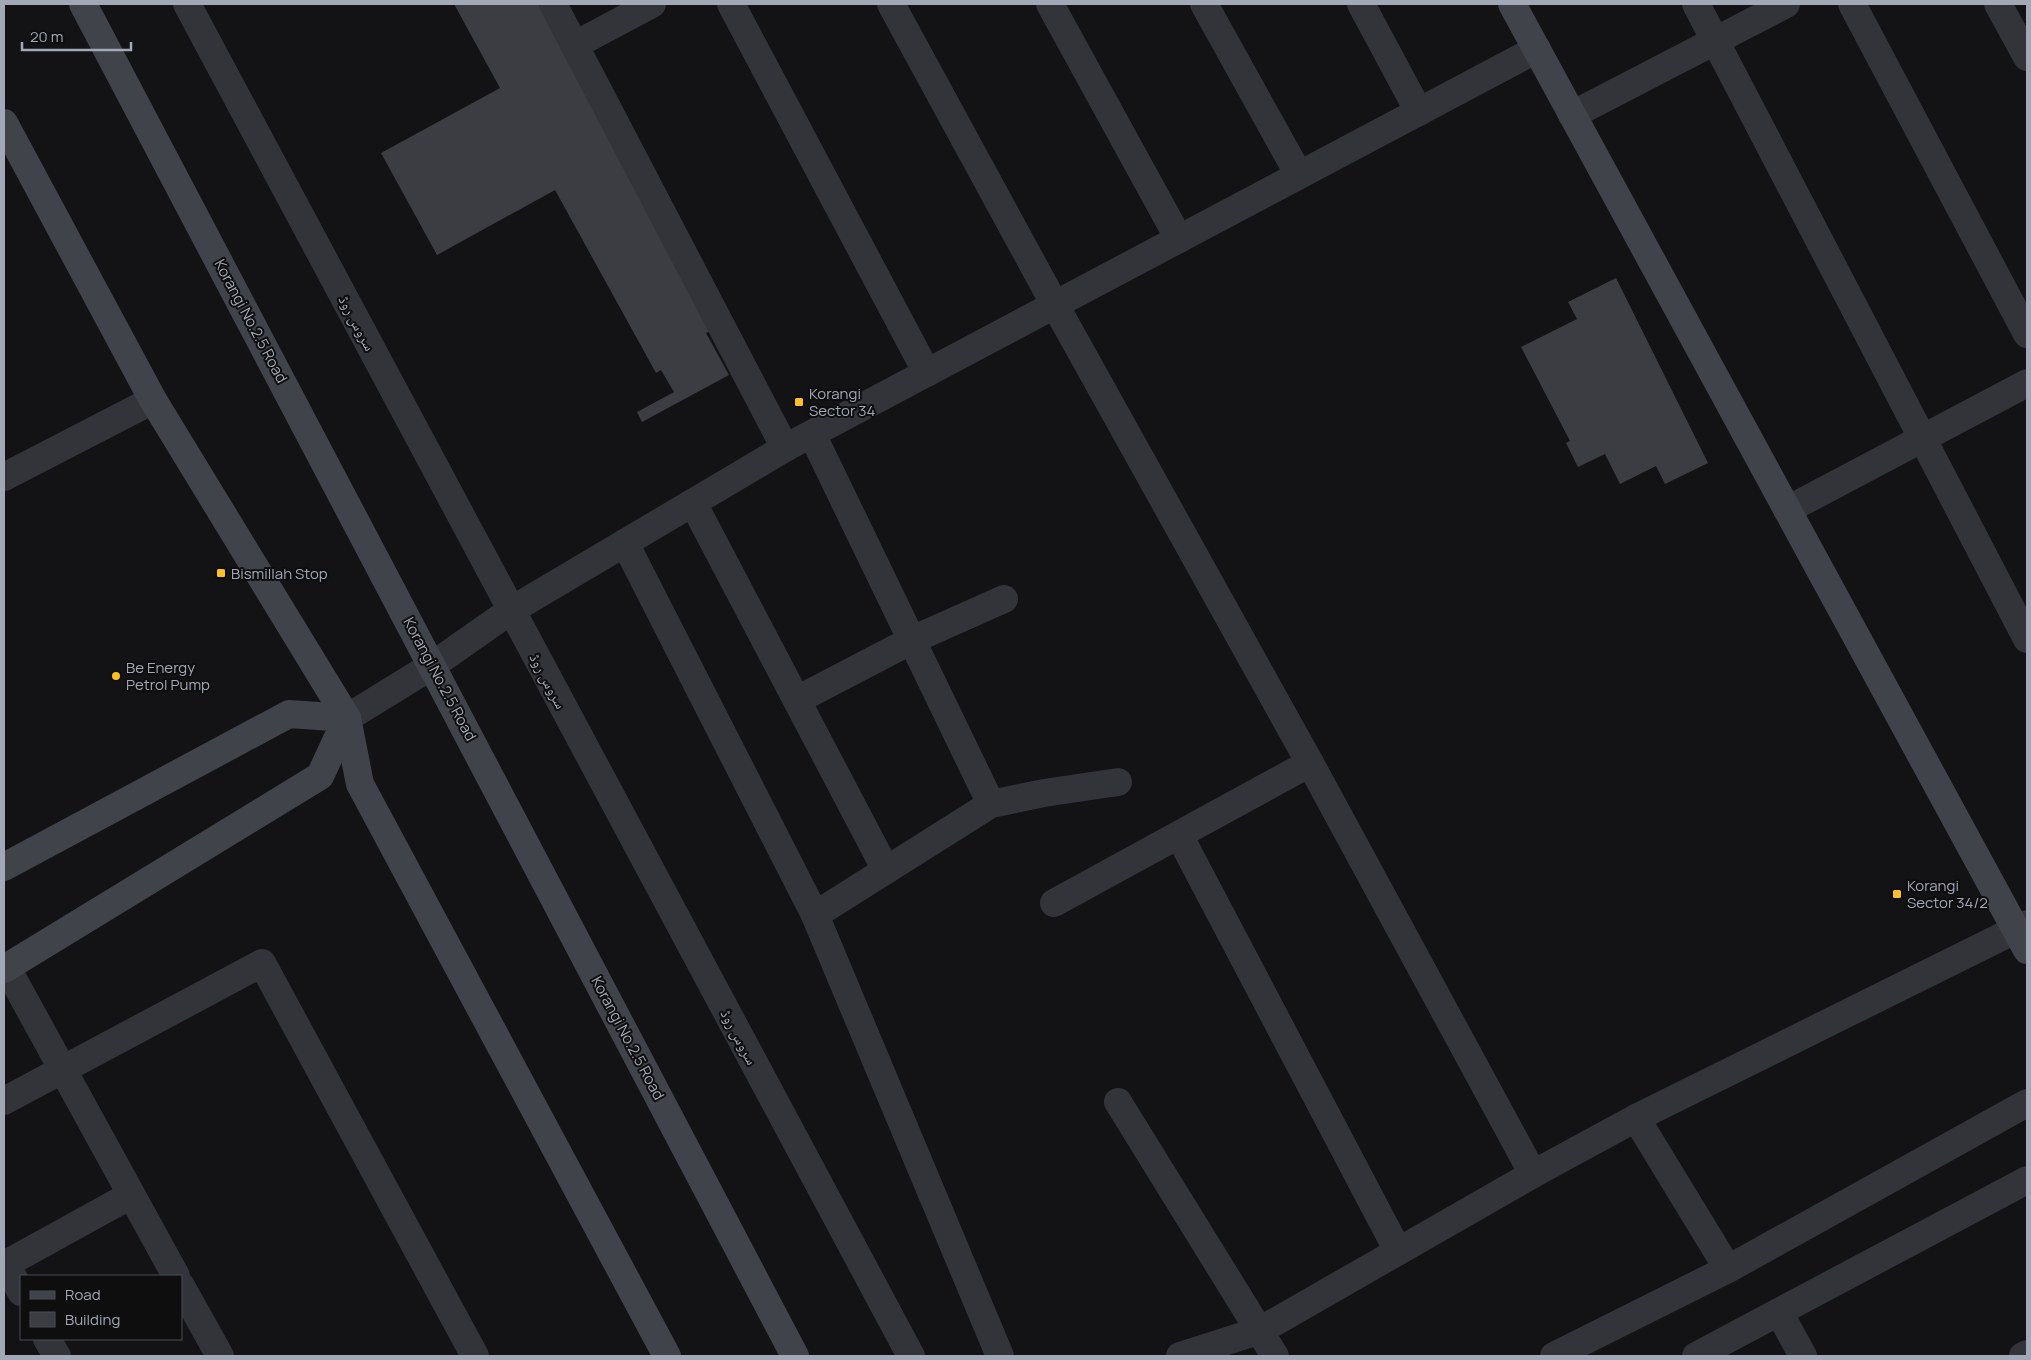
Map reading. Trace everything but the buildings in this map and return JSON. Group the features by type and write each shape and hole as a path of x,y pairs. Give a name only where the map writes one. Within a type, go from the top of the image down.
{"main road":[{"name":"Korangi No.2.5 Road","path":"84,4 795,1356"},
{"path":"1512,4 1787,510 2024,935"},
{"path":"4,123 153,400 347,718 360,784 667,1356"},
{"path":"4,867 289,714 347,718"},
{"path":"5,968 320,776 347,718"}],"street":[{"name":"سروس روڈ","path":"186,4 911,1356"},
{"path":"553,4 786,448"},
{"path":"575,45 652,4"},
{"path":"731,4 927,373"},
{"path":"891,4 1055,305 1310,763 1532,1174"},
{"path":"1050,4 1179,239"},
{"path":"1204,4 1299,175"},
{"path":"1361,4 1419,112"},
{"path":"1696,4 2027,639"},
{"path":"1572,115 1786,4"},
{"path":"1852,4 2027,334"},
{"path":"1998,4 2027,57"},
{"path":"347,718 433,665 510,611 786,448 1537,49"},
{"path":"1787,510 1923,440 2027,383"},
{"path":"4,477 153,400"},
{"path":"812,434 991,804"},
{"path":"693,503 886,870"},
{"path":"625,543 816,915 1000,1356"},
{"path":"797,700 912,640 1004,599"},
{"path":"1054,903 1310,763"},
{"path":"816,915 991,804 1044,793 1118,782"},
{"path":"1180,834 1398,1252"},
{"path":"1180,1356 1261,1330 1532,1174 1636,1118 2024,935"},
{"path":"4,1101 262,963 475,1356"},
{"path":"5,968 175,1275"},
{"path":"1118,1102 1261,1330 1275,1356"},
{"path":"1554,1356 1728,1270 2027,1103"},
{"path":"1636,1118 1728,1270"},
{"path":"1696,1356 2027,1180"},
{"path":"20,1290 5,1265 131,1195"},
{"path":"182,1288 220,1356"},
{"path":"1779,1312 1803,1356"},
{"path":"49,1340 57,1356"},
{"path":"2023,1356 2027,1354"}],"place":[{"name":"Korangi Sector 34","path":"799,402"},
{"name":"Bismillah Stop","path":"221,573"},
{"name":"Be Energy Petrol Pump","path":"116,676"},
{"name":"Korangi Sector 34/2","path":"1897,894"}]}
